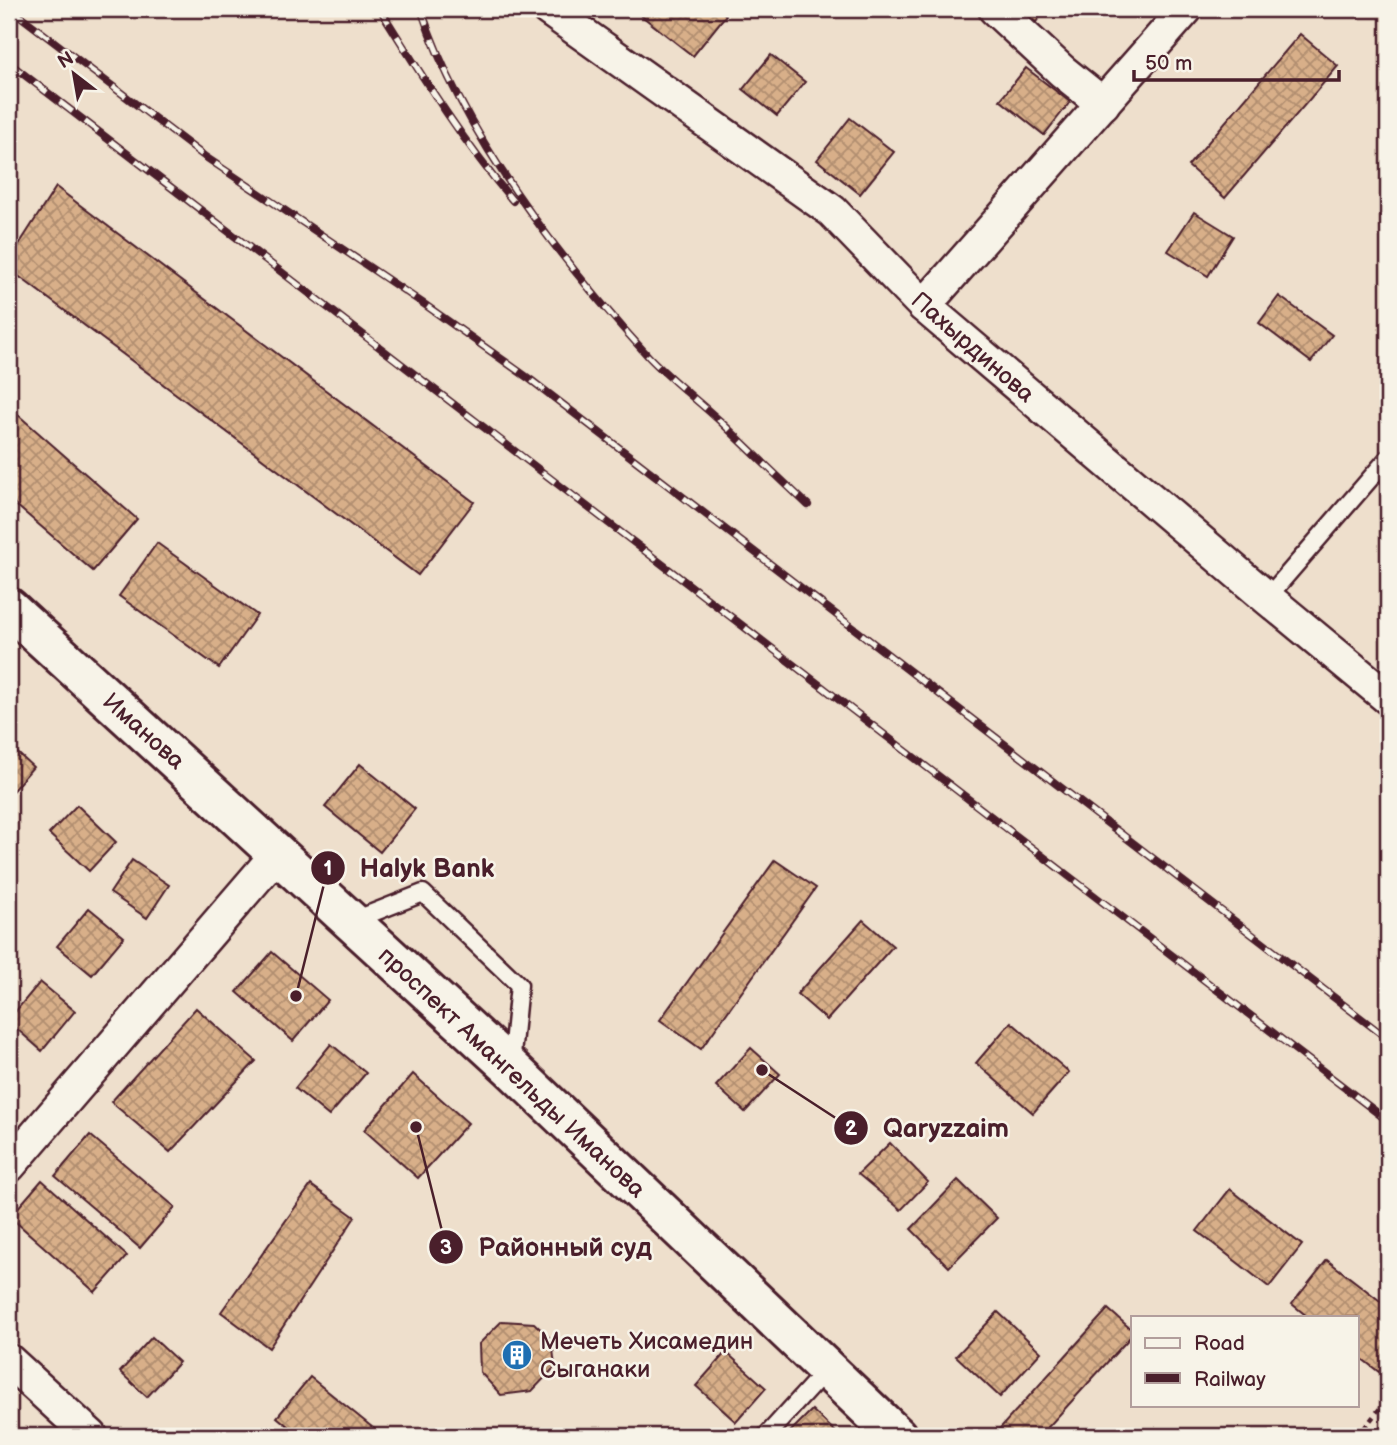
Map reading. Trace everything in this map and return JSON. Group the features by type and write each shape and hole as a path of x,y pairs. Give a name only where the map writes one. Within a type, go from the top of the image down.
{"main road":[{"name":"Иманова","path":"9,608 278,853"},
{"name":"проспект Амангельды Иманова","path":"278,853 510,1067 897,1436"}],"street":[{"name":"Пахырдинова","path":"548,9 832,211 924,306 1388,698"},
{"path":"995,9 1062,71 1103,104"},
{"path":"924,306 1186,9"},
{"path":"9,1167 278,853"},
{"path":"9,1361 91,1436"}],"lane":[{"path":"1267,597 1388,458"},
{"path":"352,921 423,893 519,985 510,1067"},
{"path":"766,1436 826,1370"}],"path":[{"path":"1358,1436 1388,1398"}],"building":[{"path":"641,9 719,9 726,15 693,56 638,13"},
{"path":"1020,9 1046,9 1036,22"},
{"path":"1300,34 1338,66 1225,198 1188,166"},
{"path":"771,55 805,82 777,116 743,89"},
{"path":"1026,68 1070,102 1044,135 1000,100"},
{"path":"850,118 894,152 860,194 817,160"},
{"path":"56,187 474,502 418,575 9,269 9,260"},
{"path":"1194,212 1233,236 1208,276 1168,251"},
{"path":"1279,296 1332,335 1311,362 1259,323"},
{"path":"9,407 137,519 93,571 9,499"},
{"path":"157,543 257,615 219,668 119,596"},
{"path":"9,745 33,767 9,795"},
{"path":"360,764 415,809 380,852 325,807"},
{"path":"77,805 116,842 89,871 49,834"},
{"path":"132,860 169,885 147,918 110,893"},
{"path":"775,860 816,888 701,1049 660,1020"},
{"path":"89,908 124,937 92,975 57,946"},
{"path":"863,920 893,946 827,1020 797,994"},
{"path":"272,952 328,1000 293,1041 237,992"},
{"path":"40,982 75,1011 42,1051 9,1022"},
{"path":"196,1008 256,1061 170,1152 111,1102"},
{"path":"1011,1022 1069,1072 1033,1113 976,1063"},
{"path":"331,1044 366,1073 329,1116 295,1088"},
{"path":"751,1048 780,1074 745,1112 716,1086"},
{"path":"413,1074 468,1123 418,1178 364,1130"},
{"path":"90,1135 175,1207 140,1248 55,1176"},
{"path":"890,1143 928,1182 901,1210 858,1174"},
{"path":"42,1180 127,1256 95,1292 10,1217"},
{"path":"958,1180 997,1218 949,1267 911,1229"},
{"path":"311,1185 355,1217 269,1348 221,1312"},
{"path":"1230,1189 1302,1245 1269,1287 1197,1231"},
{"path":"1327,1260 1388,1307 1388,1360 1379,1372 1358,1356 1358,1316 1307,1316 1292,1304"},
{"path":"1108,1309 1131,1329 1131,1336 1040,1436 993,1436"},
{"path":"998,1312 1041,1352 1000,1397 956,1356"},
{"name":"Мечеть Хисамедин Сыганаки","path":"502,1321 534,1323 552,1340 555,1367 532,1391 501,1395 480,1372 479,1344"},
{"path":"152,1337 179,1362 147,1397 120,1372"},
{"path":"726,1352 766,1388 736,1422 696,1386"},
{"path":"310,1377 383,1436 300,1436 277,1417"},
{"path":"812,1410 840,1436 786,1436"}],"railway":[{"path":"11,9 204,156 424,304 531,380 1388,1039"},
{"path":"380,9 460,132 513,201"},
{"path":"421,9 461,102 517,194 549,237 649,357 808,505"},
{"path":"9,63 1388,1121"}],"place":[{"name":"Halyk Bank","path":"296,996"},
{"name":"Qaryzzaim","path":"762,1070"},
{"name":"Районный суд","path":"416,1127"},
{"name":"Мечеть Хисамедин Сыганаки","path":"517,1355"}]}
